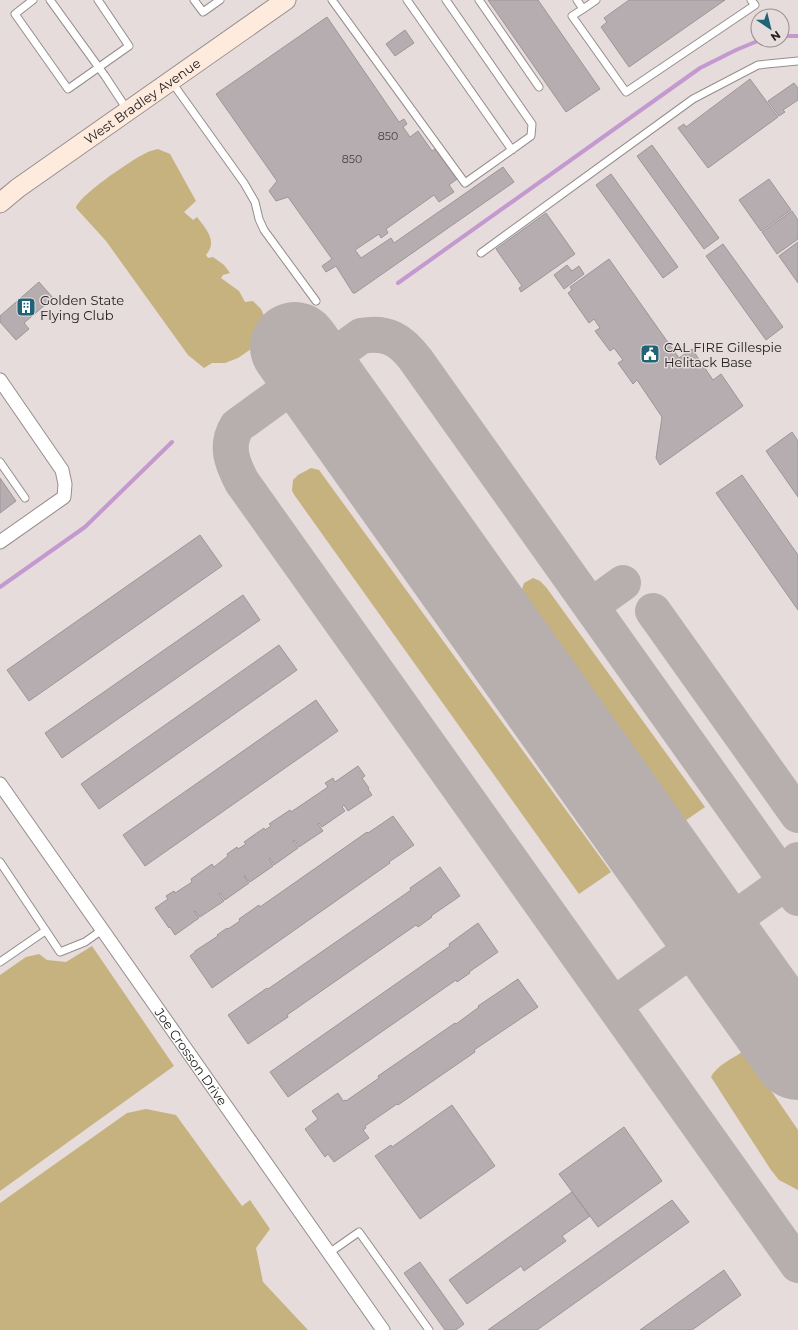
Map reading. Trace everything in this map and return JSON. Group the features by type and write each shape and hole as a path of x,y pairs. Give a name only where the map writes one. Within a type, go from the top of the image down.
{"main road":[{"name":"West Bradley Avenue","path":"0,203 18,188 286,0"}],"street":[{"path":"0,542 64,497 65,484 62,470 2,387"},
{"name":"Joe Crosson Drive","path":"0,784 383,1330"}],"lane":[{"path":"33,0 15,14 68,89 129,46 98,0"},
{"path":"50,0 128,111"},
{"path":"194,0 203,12 220,0"},
{"path":"332,0 465,183 531,136 532,124 446,0"},
{"path":"407,0 512,150"},
{"path":"479,0 539,87"},
{"path":"577,0 583,9"},
{"path":"596,0 572,16 626,92 755,5 751,0"},
{"path":"481,254 693,99 758,65 798,61"},
{"path":"171,81 244,183 255,202 259,219 264,230 316,301"},
{"path":"0,462 25,498"},
{"path":"0,862 60,952 85,942 102,930"},
{"path":"0,962 45,931"},
{"path":"329,1252 359,1232 429,1330"}],"shaded area":[{"path":"158,149 170,154 196,201 184,212 193,220 197,217 207,231 211,240 211,245 206,255 208,258 213,257 224,265 230,273 223,275 221,278 239,291 245,302 253,301 261,309 269,327 274,333 238,358 225,363 212,363 204,368 188,355 106,241 76,208 79,202 86,195 107,178 139,157"},
{"path":"311,468 319,470 611,872 579,894 295,496 292,491 293,480 298,475"},
{"path":"533,578 540,581 546,587 705,807 682,823 526,600 522,589 524,583"},
{"path":"92,946 174,1066 0,1191 0,975 26,957 39,954 47,960 66,962"},
{"path":"742,1052 751,1061 798,1130 798,1190 779,1180 771,1170 711,1077 720,1066"},
{"path":"146,1109 176,1115 242,1206 250,1200 270,1229 256,1248 263,1282 308,1330 0,1330 0,1203 127,1113"}],"building":[{"path":"488,0 538,0 600,89 566,112"},
{"path":"629,0 725,0 629,67 601,27 607,22 604,18"},
{"path":"327,17 399,122 404,119 407,124 403,127 410,137 418,131 432,151 435,149 457,179 449,185 454,192 439,202 434,195 386,229 388,233 381,238 379,234 355,250 361,258 391,238 394,243 503,167 514,182 355,293 353,293 336,266 326,272 322,266 332,259 288,197 276,201 269,191 277,181 216,94"},
{"path":"405,30 414,43 395,56 386,44"},
{"path":"750,79 778,117 708,168 678,128 684,124 686,127"},
{"path":"794,83 798,88 798,100 783,110 785,112 779,116 768,101"},
{"path":"652,145 719,238 704,249 637,156"},
{"path":"611,174 678,267 663,278 596,185"},
{"path":"769,179 791,210 761,231 739,200"},
{"path":"792,211 798,220 798,239 777,254 762,232"},
{"path":"546,213 575,254 521,292 519,288 522,286 496,249"},
{"path":"798,242 798,283 779,256"},
{"path":"723,244 783,327 766,340 706,256"},
{"path":"609,259 679,358 692,349 713,380 721,374 743,406 660,465 656,458 662,417 637,380 633,384 618,363 623,360 614,348 610,351 595,331 600,328 594,319 589,323 568,293 572,290 570,287"},
{"path":"567,265 572,271 579,266 584,274 564,289 554,275"},
{"name":"Golden State Flying Club","path":"39,282 53,298 24,323 29,329 16,340 0,322 0,316"},
{"path":"792,432 798,441 798,497 766,451"},
{"path":"742,475 798,555 798,610 716,493"},
{"path":"0,478 16,501 0,513"},
{"path":"200,535 222,566 29,701 7,670"},
{"path":"243,595 260,620 62,758 45,733"},
{"path":"279,645 297,670 99,809 81,784"},
{"path":"316,700 338,731 145,866 123,835"},
{"path":"358,766 365,776 362,778 372,795 348,811 344,805 342,807 345,811 322,827 319,823 318,824 323,831 299,847 294,840 293,841 298,848 274,865 270,858 269,859 273,866 250,882 244,876 249,883 225,900 220,893 219,894 224,901 200,917 194,911 199,918 175,935 155,908 168,899 166,896 174,891 175,893 192,882 191,879 212,864 214,867 228,856 227,854 237,847 238,849 246,844 244,842 264,828 265,830 271,826 269,824 290,810 291,812 328,787 325,783 333,778 335,782"},
{"path":"393,816 414,845 212,988 190,956 195,951 218,936 217,935 227,928 228,929 240,921 239,919 259,905 260,907 367,832 368,833"},
{"path":"440,867 460,896 418,927 416,925 287,1015 288,1017 248,1044 228,1015 411,890 410,888"},
{"path":"478,923 498,952 457,982 456,980 288,1097 270,1072 450,946 449,944"},
{"path":"518,979 538,1007 474,1050 475,1052 398,1105 397,1104 365,1126 366,1128 363,1130 369,1138 334,1162 328,1154 325,1157 305,1129 318,1119 312,1111 338,1093 343,1101 346,1101 379,1078 378,1076 455,1023 456,1024 479,1007 478,1006"},
{"path":"452,1105 495,1166 420,1219 375,1156 391,1145 392,1147"},
{"path":"624,1127 662,1181 598,1227 559,1174"},
{"path":"572,1192 590,1216 562,1236 566,1241 524,1271 521,1266 467,1304 449,1280"},
{"path":"672,1200 689,1222 537,1330 488,1330"},
{"path":"420,1262 464,1324 456,1330 445,1330 404,1273"},
{"path":"724,1270 741,1295 692,1330 640,1330"}],"waterway":[{"path":"790,36 798,36"},
{"path":"398,283 700,68 750,44"},
{"path":"0,587 85,527 172,442"}],"taxiway":[{"path":"798,898 416,360 405,347 399,342 386,336 361,336 237,426 231,441 231,454 235,468 242,482 798,1265"},
{"path":"591,606 623,583"},
{"path":"653,611 798,815"},
{"path":"614,1005 786,882 798,860"}],"runway":[{"path":"295,347 798,1055"}],"place":[{"name":"Golden State Flying Club","path":"26,307"},
{"name":"CAL FIRE Gillespie Helitack Base","path":"650,354"}]}
